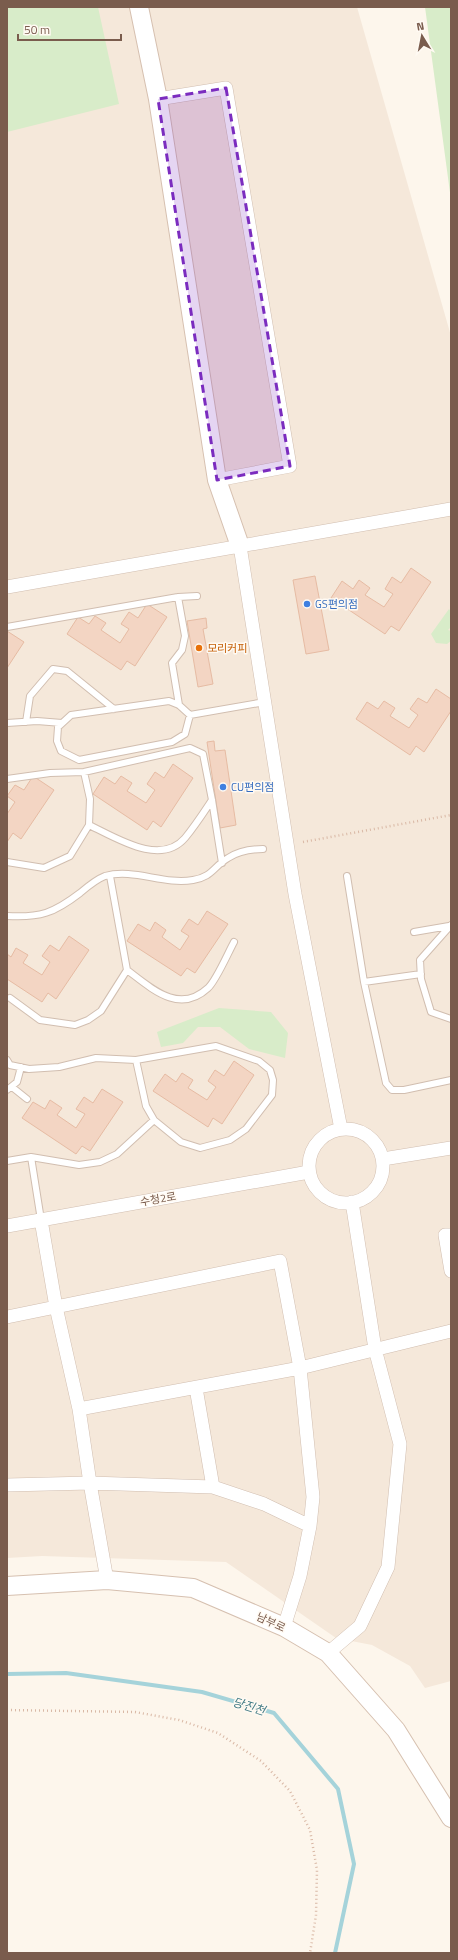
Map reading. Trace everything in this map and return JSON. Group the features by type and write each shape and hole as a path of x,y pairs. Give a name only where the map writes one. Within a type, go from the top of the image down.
{"main road":[{"path":"139,7 158,100 217,480 240,546"},
{"name":"남부로","path":"7,1586 107,1580 193,1588 284,1627 328,1653 396,1730 451,1818"}],"street":[{"path":"158,100 226,88 290,466 217,480"},
{"path":"7,587 451,509"},
{"path":"240,546 295,894 341,1129"},
{"path":"341,1129 353,1129 364,1133 373,1139 383,1159 381,1179 376,1188 361,1200 342,1203 324,1196 312,1181 309,1160 313,1149 320,1139 330,1132 341,1129"},
{"path":"383,1159 451,1148"},
{"name":"수청2로","path":"7,1226 310,1172"},
{"path":"328,1653 360,1626 388,1567 400,1444 375,1349 352,1202"},
{"path":"41,1220 56,1307 80,1409 90,1483 107,1580"},
{"path":"451,1234 445,1235 451,1271"},
{"path":"7,1317 280,1261 300,1368 313,1497 310,1526 300,1576 284,1627"},
{"path":"80,1409 300,1368 451,1331"},
{"path":"196,1388 213,1487"},
{"path":"7,1485 90,1483 213,1487 264,1504 310,1526"}],"lane":[{"path":"7,627 178,597 196,596"},
{"path":"178,597 185,636 182,650 172,663 179,705"},
{"path":"26,722 30,696 53,669 67,671 114,709"},
{"path":"169,701 179,705 190,716 185,734 172,742 79,760 61,751 57,741 58,727 71,715 169,701"},
{"path":"190,716 265,702"},
{"path":"7,723 62,723"},
{"path":"180,737 183,750"},
{"path":"7,779 50,773 84,772 190,748 203,754 222,863"},
{"path":"7,862 44,868 70,856 89,825 90,799 84,772"},
{"path":"89,825 140,848 157,851 173,847 185,839 212,800"},
{"path":"7,916 47,914 64,905 104,877 125,873 166,881 193,880 211,874 222,863 235,855 252,849 263,849"},
{"path":"110,876 127,970 159,994 170,998 183,999 197,995 209,988 234,942"},
{"path":"347,876 364,982 386,1083 392,1090 404,1090 451,1080"},
{"path":"414,932 450,926"},
{"path":"450,926 420,960 421,974 430,1012 451,1019"},
{"path":"10,998 40,1020 75,1025 88,1020 100,1011 127,970"},
{"path":"364,982 421,974"},
{"path":"7,1060 10,1064 29,1069 59,1067 96,1058 136,1060 216,1046 259,1061 270,1070 274,1080 272,1095 246,1128 230,1140 200,1148 181,1142 154,1120 146,1106 136,1060"},
{"path":"21,1067 17,1082 9,1088 27,1099"},
{"path":"7,1161 31,1158 79,1165 100,1162 117,1154 154,1120"},
{"path":"31,1158 41,1220"}],"path":[{"path":"303,842 451,815"},
{"path":"7,1710 135,1712 179,1720 218,1733 261,1761 290,1792 310,1830 318,1870 316,1914 310,1953"}],"highlighted area":[{"path":"226,88 290,466 217,480 158,99"}],"shaded area":[{"path":"7,7 357,7 451,336 451,1681 425,1688 410,1666 372,1645 336,1638 226,1562 42,1556 7,1558"}],"green space":[{"path":"7,7 98,7 119,104 7,132"},
{"path":"425,7 451,7 451,200"},
{"path":"449,609 451,612 451,627 448,630 451,631 451,641 447,644 436,643 431,634"},
{"path":"219,1008 271,1012 288,1033 285,1058 249,1049 220,1027 198,1027 183,1043 161,1047 157,1032"}],"building":[{"path":"411,568 431,582 399,631 391,626 385,634 331,598 342,581 353,589 359,580 370,588 365,595 384,607 393,594 385,589 392,577 401,583"},
{"path":"315,576 329,650 306,654 293,580"},
{"path":"147,604 167,617 135,666 127,661 121,670 67,634 78,617 89,624 95,616 106,623 101,630 120,643 129,629 121,624 129,612 138,618"},
{"path":"206,618 207,628 203,629 213,684 198,687 187,621"},
{"path":"7,631 24,642 7,668"},
{"path":"436,689 451,699 451,711 424,752 416,746 410,755 356,719 367,702 378,709 384,701 395,708 390,716 409,728 418,715 410,709 418,698 427,703"},
{"path":"214,741 215,751 225,750 236,825 220,828 207,742"},
{"path":"173,764 193,778 161,827 153,821 147,830 93,794 104,777 115,784 121,776 132,783 127,791 146,803 155,790 147,784 155,772 164,778"},
{"path":"33,776 54,790 21,839 13,833 7,842 7,814 15,802 7,796 15,785 24,790"},
{"path":"207,911 228,924 195,973 187,968 181,976 127,941 138,924 150,931 155,922 166,930 162,937 180,950 189,936 181,931 189,919 198,925"},
{"path":"69,936 89,950 56,999 48,993 42,1002 7,979 7,954 11,957 16,948 28,955 23,963 42,975 50,962 42,956 50,945 59,951"},
{"path":"234,1061 254,1075 222,1124 213,1118 208,1127 153,1091 165,1074 176,1082 182,1073 193,1080 188,1088 207,1100 216,1087 208,1081 215,1070 224,1076"},
{"path":"102,1089 123,1102 90,1151 82,1146 76,1154 22,1118 33,1102 45,1109 50,1100 62,1108 57,1115 76,1128 85,1114 76,1109 84,1097 93,1103"}],"waterway":[{"name":"당진천","path":"7,1674 66,1673 202,1692 274,1713 338,1789 354,1864 335,1953"}],"place":[{"name":"GS편의점","path":"307,604"},
{"name":"모리커피","path":"199,648"},
{"name":"CU편의점","path":"223,787"}]}
